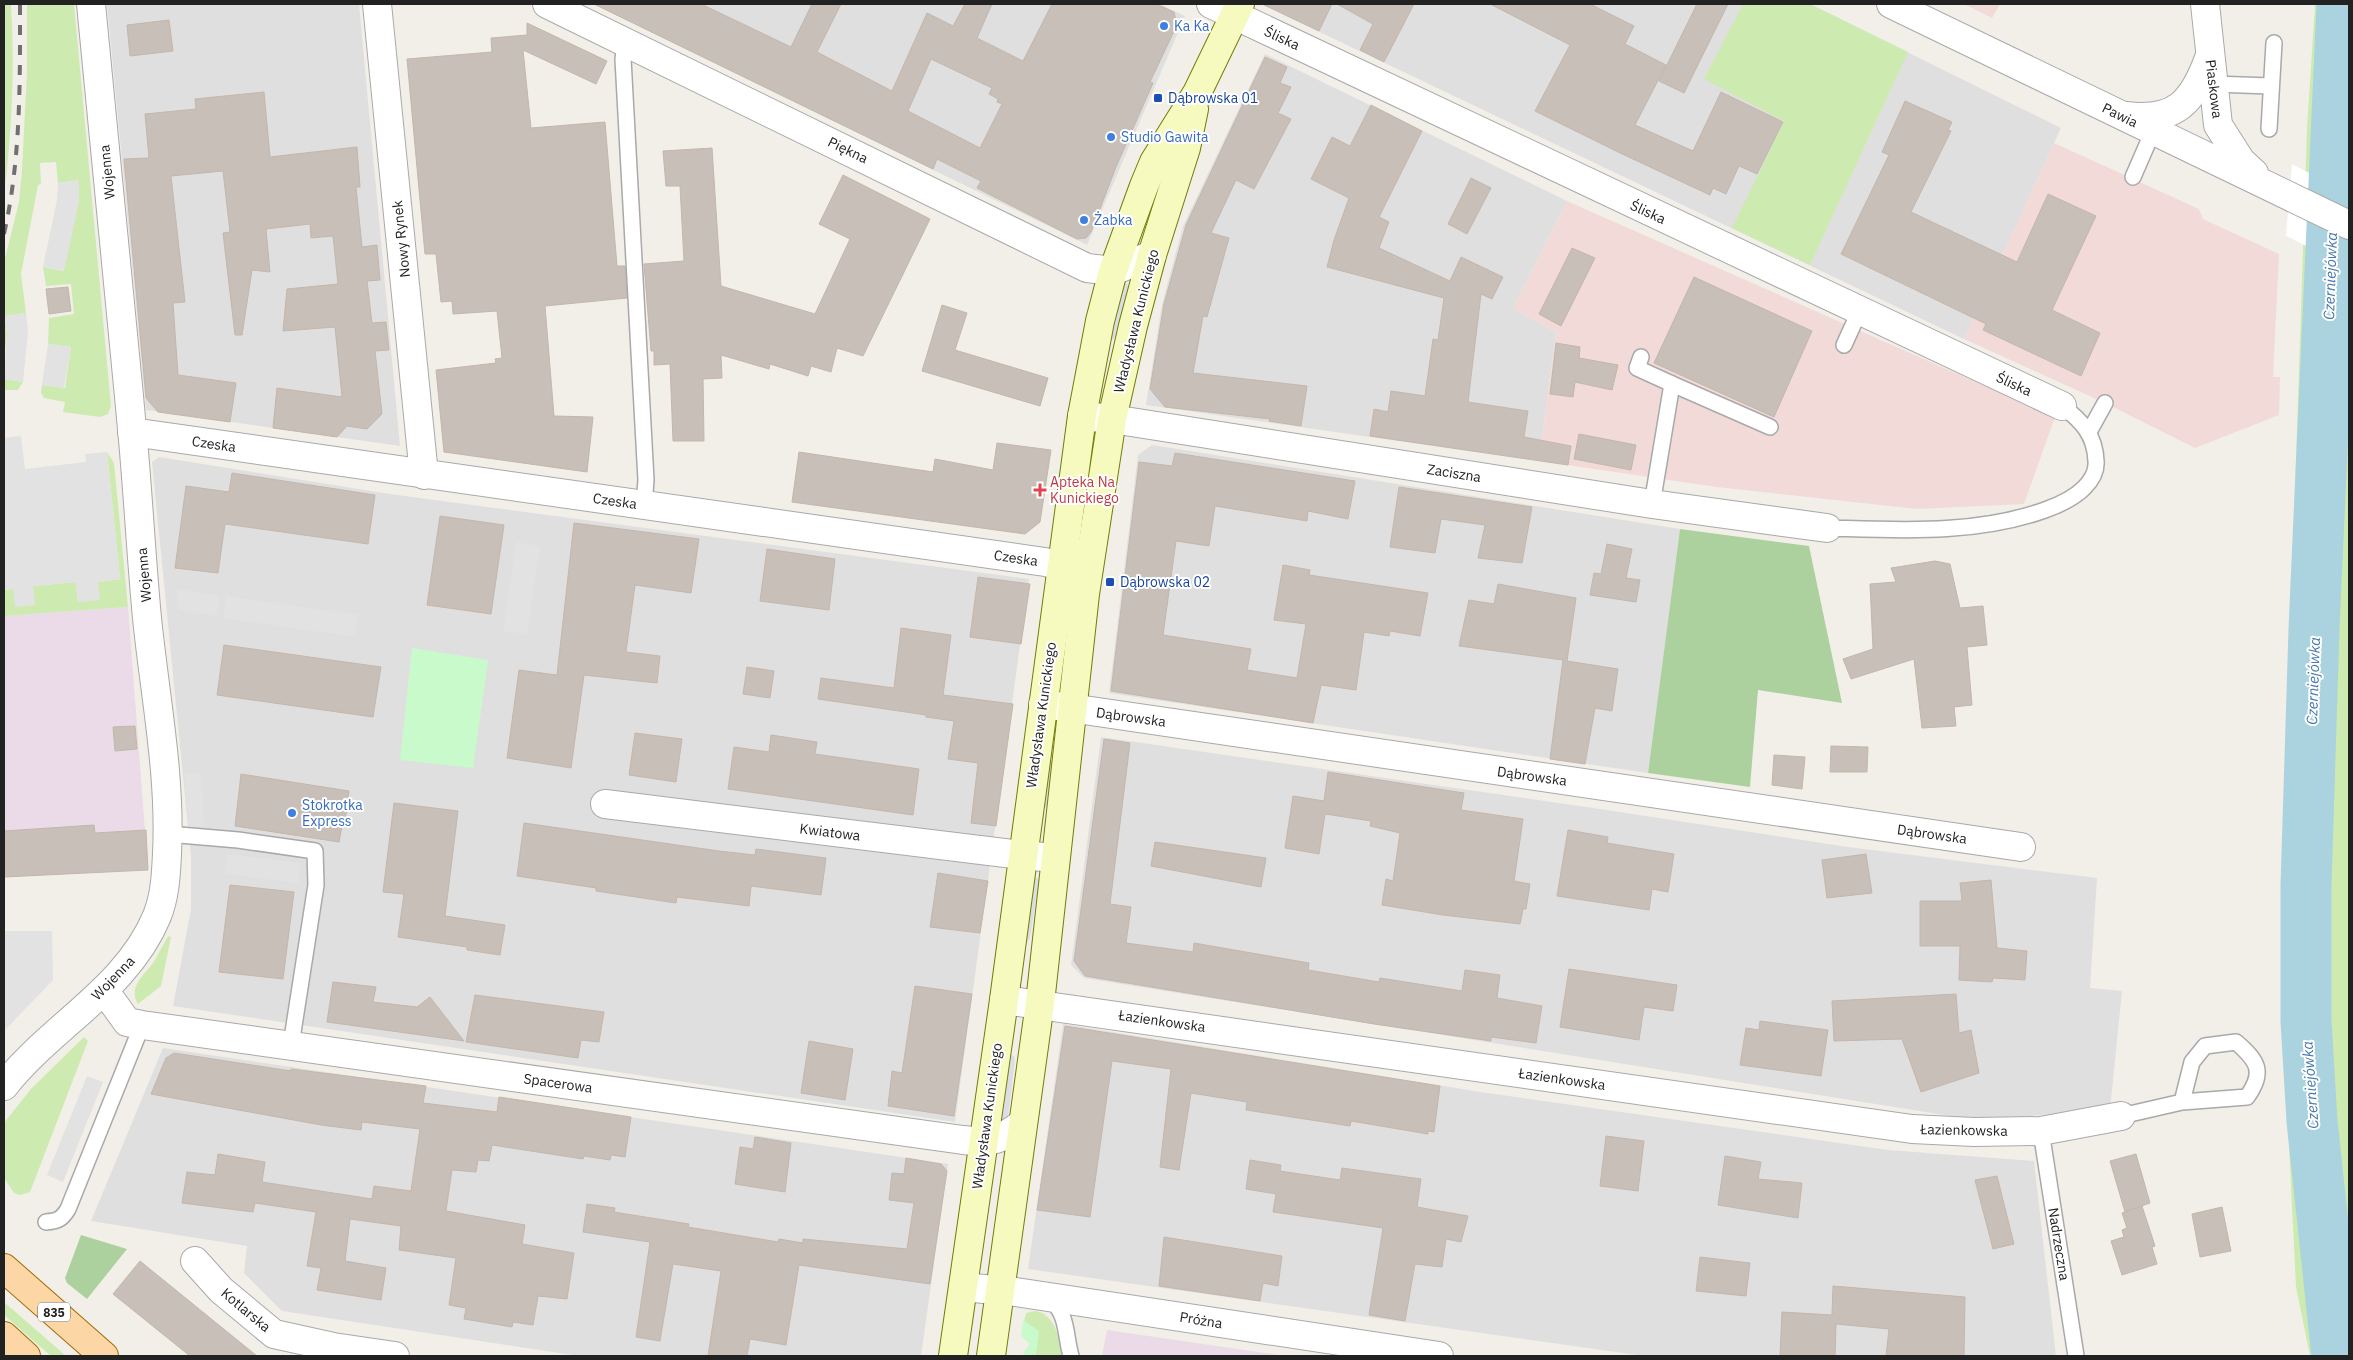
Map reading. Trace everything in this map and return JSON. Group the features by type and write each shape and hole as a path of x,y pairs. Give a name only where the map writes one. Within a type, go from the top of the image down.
{"main road":[{"name":"Władysława Kunickiego","path":"953,1356 1004,1000 1082,416 1100,321 1113,271 1154,162 1197,93 1237,10"},
{"name":"Władysława Kunickiego","path":"991,1356 1040,1004 1085,594 1112,419 1133,326 1152,255 1186,148 1197,93"},
{"name":"835","path":"4,1268 104,1356"},
{"path":"4,1336 26,1356"}],"street":[{"name":"Wojenna","path":"6,1080 104,990 127,966 138,951 158,914 165,889 168,834 164,755 148,621 91,4"},
{"name":"Nowy Rynek","path":"377,4 424,475"},
{"name":"Piękna","path":"547,4 625,40 1087,268 1113,271 1152,255"},
{"name":"Śliska","path":"1211,4 1237,10 1859,312 2062,406"},
{"name":"Piaskowa","path":"2206,4 2209,57 2218,125 2228,144 2241,161 2279,190"},
{"name":"Pawia","path":"1905,7 2122,116 2349,225"},
{"path":"2122,116 2141,118 2158,116 2179,107 2188,100 2199,84 2209,57"},
{"name":"Zaciszna","path":"1082,416 1112,419 1652,504 1827,528"},
{"name":"Czeska","path":"132,432 1061,566"},
{"path":"1061,566 1085,594"},
{"name":"Dąbrowska","path":"1043,704 2020,847"},
{"name":"Kwiatowa","path":"605,804 1055,858"},
{"name":"Spacerowa","path":"104,990 127,1022 142,1025 983,1142 1006,1137 1024,1123"},
{"name":"Łazienkowska","path":"1004,1000 1912,1129 1974,1132 2042,1131 2121,1116"},
{"name":"Kotlarska","path":"195,1262 221,1290 274,1334 333,1347 395,1356"},
{"name":"Próżna","path":"963,1287 999,1290 1439,1356"}],"lane":[{"path":"625,40 623,58 646,480 644,505"},
{"path":"2269,129 2274,43"},
{"path":"2213,84 2271,86"},
{"path":"2133,177 2153,131"},
{"path":"1844,345 1859,312"},
{"path":"1641,357 1637,368 1770,427"},
{"path":"1652,504 1672,384"},
{"path":"2090,432 2105,403"},
{"path":"1827,528 1952,528 1991,524 2028,516 2077,496 2090,481 2095,471 2097,466 2096,451 2090,432 2079,419 2062,406"},
{"path":"168,834 238,840 314,851 316,885 291,1045"},
{"path":"46,1222 63,1218 68,1209 142,1025"},
{"path":"2121,1116 2182,1102 2247,1097 2256,1084 2258,1066 2252,1055 2236,1042 2205,1046 2192,1062 2182,1102"},
{"name":"Nadrzeczna","path":"2042,1131 2076,1356"},
{"path":"1047,1297 1057,1305 1064,1316 1071,1356"}],"shaded area":[{"path":"107,4 359,4 400,446 146,410"},
{"path":"593,4 1159,4 1185,16 1087,245"},
{"path":"1290,4 1810,4 2061,128 1964,339 1284,15"},
{"path":"1964,4 2000,4 1992,18"},
{"path":"1265,54 1567,201 1513,308 1556,332 1539,461 1146,405 1162,304 1183,226"},
{"path":"2054,143 2199,209 2203,219 2279,254 2273,377 2280,377 2279,415 2195,448 2105,403 1964,339"},
{"path":"79,180 79,202 64,271 43,267 57,200 58,183"},
{"path":"1567,201 2055,417 2024,504 1917,509 1717,487 1539,461 1556,332 1513,308"},
{"path":"1124,282 1128,285 1128,288 1116,336 1112,340 1109,339"},
{"path":"26,313 28,332 23,382 4,379 7,334 5,316"},
{"path":"48,344 71,347 64,388 42,385"},
{"path":"21,436 25,469 86,462 85,454 107,452 120,579 98,582 100,600 78,602 75,582 33,586 35,605 15,607 13,589 4,590 4,438"},
{"path":"1152,445 1680,529 1648,773 1109,693 1138,455"},
{"path":"159,457 390,494 1029,579 955,1122 173,1006 191,909 191,857 152,462"},
{"path":"516,542 540,546 527,634 503,631"},
{"path":"176,589 219,596 217,616 178,610"},
{"path":"226,596 358,615 355,637 223,618"},
{"path":"128,607 148,870 4,877 4,616"},
{"path":"1101,737 1848,847 2097,878 2090,988 2122,991 2110,1110 1976,1120 1084,978 1071,965"},
{"path":"1050,758 1052,762 1047,805 1044,809 1042,808"},
{"path":"184,773 201,773 204,827 189,827"},
{"path":"227,854 301,863 298,883 225,874"},
{"path":"1034,877 1038,878 1039,881 1030,938 1027,942 1024,941"},
{"path":"4,931 52,931 53,980 4,1031"},
{"path":"1063,1024 1474,1091 1888,1150 2034,1161 2056,1356 1644,1356 1028,1269"},
{"path":"163,1048 948,1164 921,1356 579,1356 282,1311 244,1273 247,1246 91,1221"},
{"path":"1011,1055 1014,1056 1015,1061 1008,1117 1003,1121 1001,1119 1009,1057"},
{"path":"87,1076 103,1082 63,1182 47,1175"},
{"path":"1107,1330 1286,1356 1102,1356"}],"green space":[{"path":"4,4 11,4 13,75 11,123 4,194"},
{"path":"27,4 74,4 111,406 108,414 100,417 63,412 65,402 44,398 41,393 42,385 65,388 71,347 48,344 49,318 74,314 71,284 46,286 43,267 63,271 79,180 58,183 56,162 40,163 41,184 38,185 21,274 26,313 5,316 7,334 4,359 4,262 19,202 22,170 27,72"},
{"path":"1743,4 1810,4 1908,52 1810,265 1732,228 1784,121 1704,79"},
{"path":"2315,4 2349,4 2349,1356 2310,1356 2296,1287 2283,1024 2283,847 2307,129"},
{"path":"4,379 23,382 18,390 4,390"},
{"path":"107,452 114,463 128,607 4,616 4,590 13,589 34,605 33,586 76,582 78,602 98,582 120,579"},
{"path":"1680,529 1809,546 1842,703 1758,690 1750,787 1648,773"},
{"path":"412,648 488,660 473,768 400,760"},
{"path":"168,936 171,937 161,986 138,1004 135,998 136,986 155,960"},
{"path":"84,1037 88,1041 30,1192 20,1195 14,1193 4,1178 4,1123 31,1089"},
{"path":"81,1235 127,1249 87,1299 67,1283 65,1278"},
{"path":"4,1302 66,1356 51,1356 4,1315"},
{"path":"1035,1311 1042,1313 1052,1322 1058,1335 1063,1356 1031,1356 1034,1336 1023,1327 1026,1313"},
{"path":"1023,1320 1039,1331 1036,1356 1025,1356 1023,1353 1030,1344 1021,1336"}],"pier":[{"path":"2292,164 2349,194 2349,267 2286,236"}],"building":[{"path":"594,4 701,4 791,47 812,4 841,4 817,52 892,91 927,13 953,26 965,4 992,4 977,38 1023,61 1052,4 1156,4 1174,12 1177,25 1150,82 1153,83 1116,167 1091,232 1086,238 1077,239 977,188 981,181 937,159 933,169","holes":["931,59 992,88 989,94 998,99 997,102 1002,104 980,148 908,111"]},
{"path":"1262,4 1332,4 1319,31"},
{"path":"1337,4 1414,4 1384,62 1360,50 1373,24"},
{"path":"1490,4 1590,4 1634,26 1625,44 1666,65 1635,125 1693,151 1721,92 1783,122 1757,174 1739,166 1726,194 1713,188 1710,195 1535,111 1570,45"},
{"path":"1697,4 1728,4 1684,93 1659,81"},
{"path":"169,20 173,51 130,56 127,25"},
{"path":"527,23 607,61 596,84 523,50 531,128 605,122 617,266 625,266 627,298 545,306 554,416 593,417 587,472 444,452 436,370 496,363 495,359 502,358 497,311 453,314 452,301 441,302 436,254 425,254 407,59 492,52 491,38 527,35"},
{"path":"1265,57 1287,67 1280,83 1291,87 1278,113 1291,119 1254,189 1236,180 1211,233 1229,238 1207,317 1203,316 1193,373 1307,386 1301,426 1269,421 1270,419 1165,407 1150,389 1164,304 1186,225"},
{"path":"264,92 270,157 357,147 360,187 356,187 362,247 377,245 380,280 367,281 372,323 386,322 389,350 375,351 382,414 367,429 347,426 337,437 273,428 277,388 342,397 335,327 283,331 287,289 338,284 333,236 311,238 310,224 266,229 270,272 252,270 242,335 235,335 223,233 230,232 223,171 171,176 185,302 173,303 178,375 236,383 230,422 158,412 146,398 124,159 149,158 145,114 196,109 195,99"},
{"path":"1905,101 1952,122 1948,130 1951,131 1911,212 2017,262 2048,194 2096,216 2052,310 2100,333 2081,376 1983,330 1986,324 1841,254 1889,155 1882,152"},
{"path":"1371,105 1422,131 1379,217 1389,222 1379,248 1450,281 1461,257 1503,277 1492,299 1481,294 1468,402 1528,411 1524,437 1571,446 1568,465 1370,436 1374,409 1388,412 1391,391 1425,396 1433,339 1438,340 1444,298 1327,267 1334,240 1349,198 1311,179 1332,137 1350,146"},
{"path":"712,148 721,286 815,314 850,239 819,224 843,175 930,219 863,356 837,348 831,372 811,366 808,376 770,364 769,369 721,355 722,378 703,379 704,441 673,441 670,364 654,365 654,351 651,351 644,264 684,261 680,186 666,186 663,151"},
{"path":"1471,178 1491,188 1467,234 1448,224"},
{"path":"1572,248 1595,258 1561,326 1539,314"},
{"path":"1694,277 1812,331 1774,417 1654,363"},
{"path":"68,287 71,311 49,314 46,289"},
{"path":"942,305 967,313 955,350 1048,378 1040,406 922,371"},
{"path":"1556,343 1580,347 1579,358 1618,365 1612,390 1575,382 1573,397 1550,394"},
{"path":"1579,434 1636,445 1631,470 1574,459"},
{"path":"997,443 1051,450 1040,522 1025,534 792,502 799,452 933,472 935,459 993,470"},
{"path":"1175,453 1355,481 1348,519 1308,511 1307,521 1215,506 1209,546 1176,541 1163,635 1251,649 1247,670 1297,678 1306,624 1274,620 1283,565 1310,570 1309,575 1428,593 1420,636 1390,631 1389,636 1364,632 1356,690 1321,685 1313,723 1111,691 1139,462 1172,466"},
{"path":"232,473 375,495 368,544 225,524 218,573 175,568 186,486 229,492"},
{"path":"1399,487 1532,507 1522,563 1478,558 1485,525 1441,519 1435,553 1390,547"},
{"path":"440,516 504,525 491,614 427,605"},
{"path":"574,523 699,539 691,593 635,585 626,652 660,656 657,683 584,675 571,768 507,758 519,670 557,675"},
{"path":"1607,544 1632,549 1626,578 1640,580 1636,602 1590,595 1594,573 1601,574"},
{"path":"767,549 835,559 829,610 760,601"},
{"path":"1935,561 1950,564 1960,608 1983,606 1987,645 1967,647 1972,705 1954,707 1956,726 1922,728 1914,659 1851,679 1843,659 1873,649 1870,584 1896,582 1891,568"},
{"path":"978,577 1030,584 1021,644 970,637"},
{"path":"1498,584 1576,598 1567,661 1618,669 1612,711 1595,708 1585,764 1550,759 1563,660 1459,646 1469,600 1494,604"},
{"path":"901,628 951,635 943,695 1013,704 996,826 971,823 978,763 948,759 954,721 818,699 821,678 894,688"},
{"path":"224,645 381,667 373,717 217,695"},
{"path":"747,667 774,671 770,698 743,694"},
{"path":"135,726 137,749 115,751 113,727"},
{"path":"635,733 682,739 676,782 629,775"},
{"path":"771,735 817,742 815,754 919,769 913,815 728,789 734,747 769,752"},
{"path":"1104,739 1130,743 1110,904 1131,907 1126,943 1193,952 1194,943 1309,963 1308,970 1379,982 1380,978 1462,991 1465,970 1500,975 1497,998 1542,1006 1536,1043 1491,1037 1491,1041 1374,1024 1085,976 1074,961"},
{"path":"1831,746 1868,747 1867,772 1830,772"},
{"path":"1774,755 1805,757 1802,789 1772,785"},
{"path":"1328,772 1464,793 1461,810 1523,819 1514,881 1530,884 1526,909 1523,909 1520,924 1443,915 1382,905 1386,879 1393,881 1400,833 1370,826 1371,821 1325,814 1319,854 1285,848 1293,796 1324,801"},
{"name":"Stokrotka Express","path":"241,774 349,791 345,822 343,821 339,842 235,826"},
{"path":"394,803 458,811 445,916 505,925 500,955 467,950 467,947 398,937 404,894 383,892"},
{"path":"524,823 719,851 755,855 756,849 826,858 821,895 751,886 749,906 677,897 676,903 596,891 596,888 517,876"},
{"path":"94,825 95,833 146,830 148,870 4,877 4,831"},
{"path":"1568,830 1608,837 1607,843 1674,854 1668,892 1652,889 1649,910 1557,896"},
{"path":"1155,842 1266,858 1261,887 1151,866"},
{"path":"1866,854 1872,893 1827,898 1822,860"},
{"path":"938,873 988,881 980,933 930,927"},
{"path":"1991,880 1997,948 2027,951 2025,980 1993,978 1992,982 1959,980 1960,946 1920,946 1920,901 1962,901 1960,883"},
{"path":"230,885 294,892 283,979 219,972"},
{"path":"1569,969 1677,985 1673,1011 1644,1007 1639,1040 1560,1027"},
{"path":"333,982 376,987 373,1002 417,1007 430,997 464,1041 327,1022"},
{"path":"915,986 972,994 954,1116 888,1106 892,1071 902,1073"},
{"path":"1956,994 1959,1033 1971,1030 1979,1073 1921,1092 1902,1039 1834,1041 1832,1001"},
{"path":"475,995 604,1012 599,1042 581,1040 578,1058 466,1042"},
{"path":"1760,1021 1828,1030 1821,1076 1740,1065 1746,1028 1759,1030"},
{"path":"1065,1026 1440,1086 1434,1132 1428,1131 1428,1134 1351,1121 1350,1126 1246,1110 1247,1102 1191,1093 1179,1170 1160,1167 1171,1069 1112,1061 1090,1217 1037,1210"},
{"path":"809,1041 853,1049 845,1100 801,1093"},
{"path":"174,1053 291,1071 291,1069 426,1086 423,1103 497,1112 499,1097 631,1117 625,1157 611,1155 610,1160 584,1156 583,1159 492,1145 489,1161 478,1160 476,1172 452,1170 446,1211 525,1225 522,1244 574,1253 567,1299 538,1296 533,1325 513,1322 512,1327 464,1319 466,1308 449,1305 456,1258 399,1250 401,1226 350,1219 345,1261 386,1268 381,1300 317,1290 321,1268 307,1266 316,1212 255,1203 253,1212 182,1203 187,1172 215,1175 218,1154 265,1162 262,1182 372,1199 374,1186 411,1191 420,1129 362,1122 361,1130 321,1125 151,1094 166,1058"},
{"path":"1606,1136 1644,1141 1638,1191 1600,1186"},
{"path":"755,1137 791,1143 785,1192 735,1184 740,1147 753,1149"},
{"path":"2136,1154 2150,1203 2125,1212 2110,1161"},
{"path":"1725,1156 1761,1162 1758,1179 1802,1183 1798,1218 1718,1205"},
{"path":"906,1158 941,1164 947,1171 930,1284 799,1265 786,1345 750,1339 747,1356 708,1356 721,1271 673,1264 660,1341 636,1337 650,1242 583,1232 587,1204 615,1208 614,1212 689,1224 688,1227 778,1242 779,1239 803,1243 803,1239 907,1249 914,1203 889,1200 892,1173 904,1174"},
{"path":"1250,1160 1281,1165 1280,1171 1340,1180 1342,1168 1421,1179 1417,1207 1468,1216 1461,1242 1446,1239 1442,1267 1415,1264 1405,1321 1369,1315 1383,1228 1273,1212 1276,1194 1246,1189"},
{"path":"1997,1176 2014,1244 1993,1249 1975,1180"},
{"path":"2142,1206 2155,1246 2152,1247 2157,1264 2122,1275 2111,1241 2124,1237 2122,1230 2127,1228 2122,1213"},
{"path":"2222,1207 2231,1251 2200,1257 2192,1214"},
{"path":"1164,1237 1282,1256 1278,1286 1263,1283 1260,1301 1159,1286"},
{"path":"1700,1257 1750,1263 1746,1296 1696,1291"},
{"path":"140,1261 257,1356 190,1356 113,1294"},
{"path":"1833,1286 1965,1297 1964,1356 1886,1356 1889,1329 1836,1324 1835,1356 1780,1356 1782,1312 1832,1315"}],"waterway":[{"name":"Czerniejówka","path":"2337,1356 2312,1121 2306,1021 2306,886 2314,629 2342,4"}],"railway":[{"path":"4,234 10,206 17,149 20,4"}],"place":[{"name":"Ka Ka","path":"1164,26"},
{"name":"Dąbrowska 01","path":"1158,98"},
{"name":"Studio Gawita","path":"1111,137"},
{"name":"Żabka","path":"1084,220"},
{"name":"Apteka Na Kunickiego","path":"1040,490"},
{"name":"Dąbrowska 02","path":"1110,582"},
{"name":"Stokrotka Express","path":"292,813"}]}
